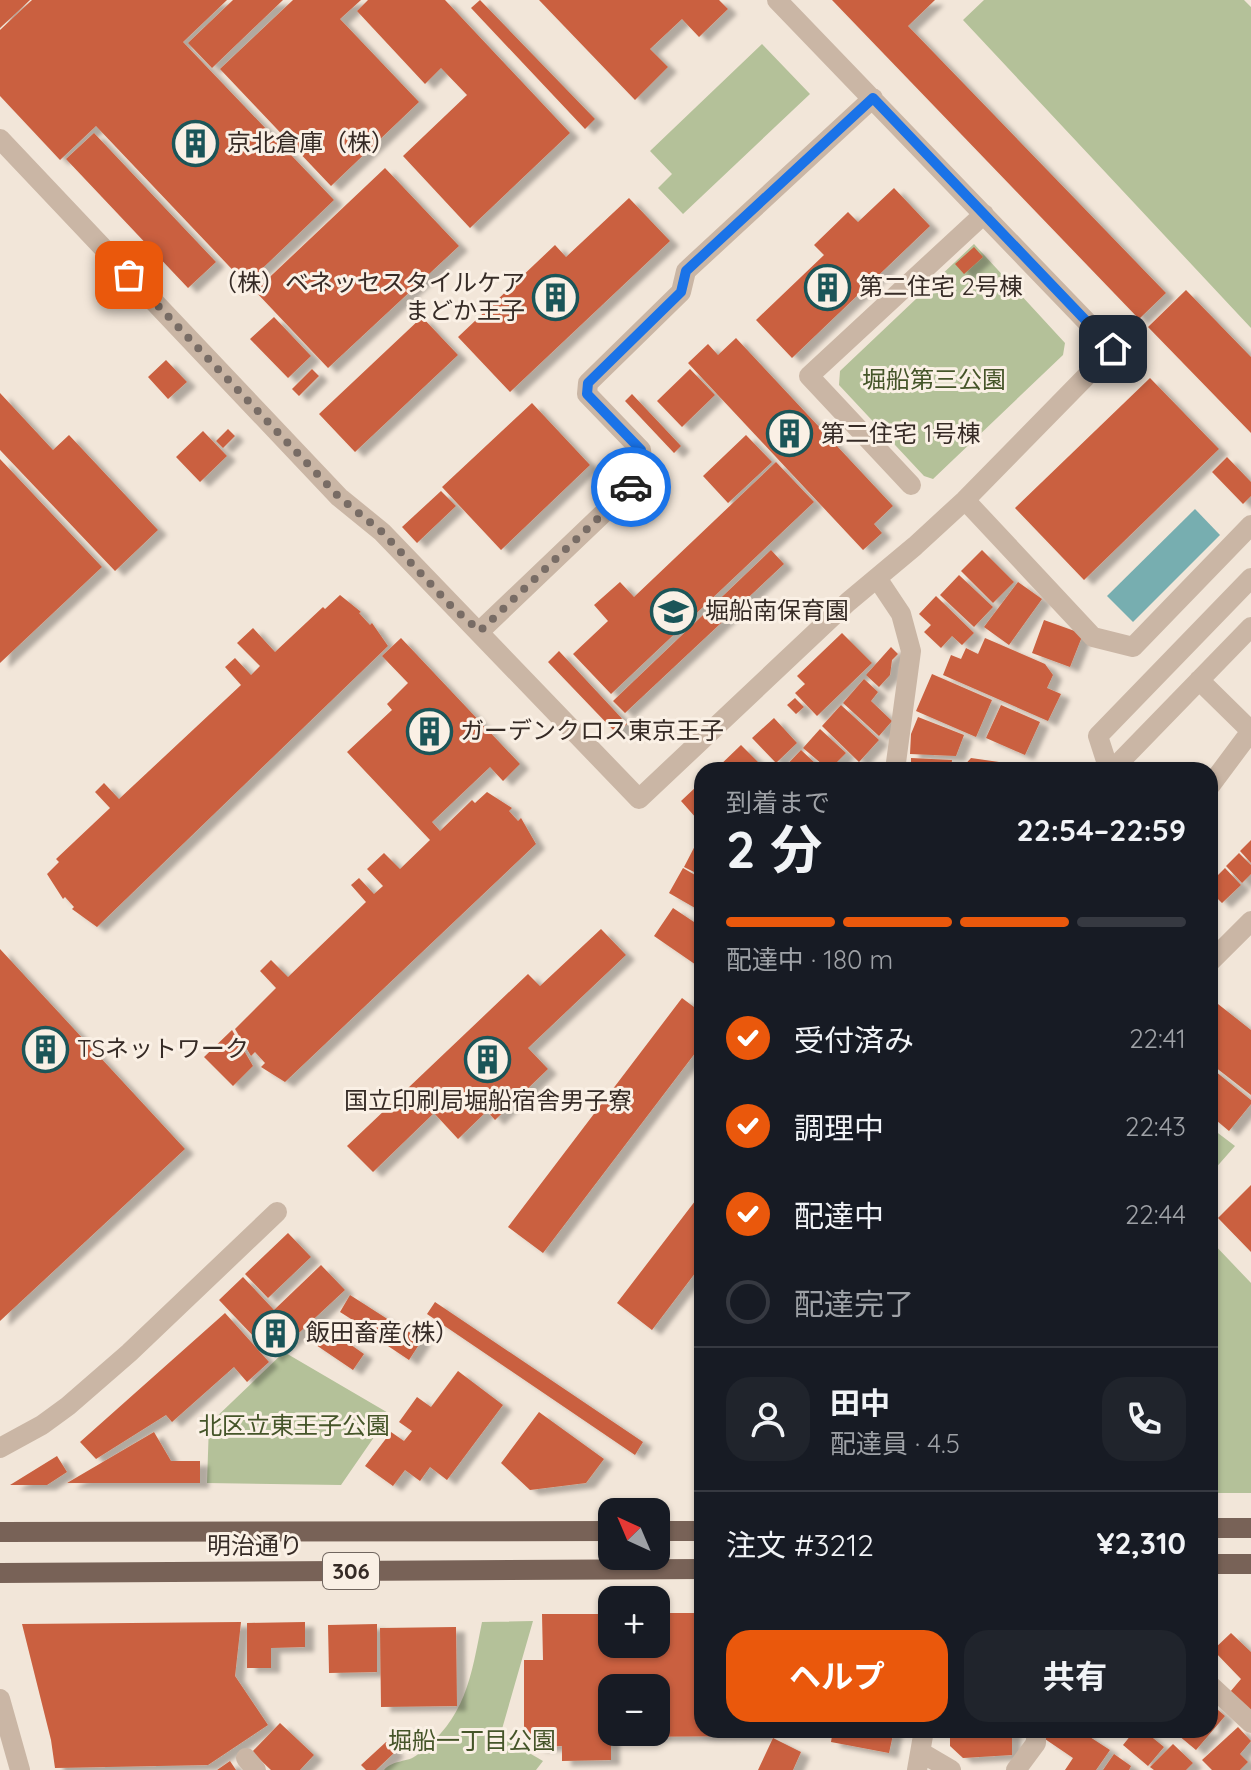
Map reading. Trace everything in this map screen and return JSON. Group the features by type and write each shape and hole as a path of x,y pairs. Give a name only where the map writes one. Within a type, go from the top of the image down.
{"main road":[{"path":"1218,1528 1251,1528"},
{"name":"明治通り","path":"0,1532 598,1531"},
{"path":"670,1531 694,1531"},
{"path":"1218,1564 1251,1564"},
{"name":"明治通り","path":"0,1573 694,1569"}],"street":[{"path":"0,139 339,497 382,532 639,799 848,602 965,500 1113,349 777,0"},
{"path":"480,631 634,484 643,469 641,450 587,394 588,383 681,292 686,271 873,98"},
{"path":"911,485 809,376 984,214"},
{"path":"965,500 1093,637 1133,647 1251,525"},
{"path":"877,578 901,614 911,651 896,762"},
{"path":"1107,762 1098,736 1251,578"},
{"path":"1118,762 1251,627"},
{"path":"1199,680 1251,731 1218,775"},
{"path":"1218,954 1251,921"},
{"path":"0,1448 42,1425 68,1406 129,1353 277,1212"},
{"path":"1218,1692 1251,1723"},
{"path":"0,1699 20,1770"},
{"path":"923,1738 920,1762 951,1770"},
{"path":"1016,1770 1036,1743 1036,1738"}],"green space":[{"path":"984,0 1244,0 1251,7 1251,328 963,20"},
{"path":"762,44 810,94 683,214 658,188 672,174 650,151"},
{"name":"堀船第三公園","path":"974,244 1065,343 1063,355 933,479 924,476 839,385 840,371"},
{"path":"1218,1133 1235,1146 1218,1165"},
{"path":"1218,1248 1251,1283 1251,1493 1218,1493"},
{"name":"北区立東王子公園","path":"284,1352 390,1414 341,1485 207,1483 209,1424"},
{"name":"堀船一丁目公園","path":"533,1621 500,1736 543,1761 536,1770 384,1770 417,1755 446,1727 456,1712 470,1679 482,1622"}],"water":[{"path":"1195,509 1220,535 1133,622 1107,596"}],"building":[{"path":"0,0 30,0 0,28"},
{"name":"京北倉庫（株）","path":"32,0 227,0 183,42 334,200 246,284 96,126 60,160 0,96 0,30"},
{"path":"233,0 283,0 212,68 188,43"},
{"path":"293,0 361,0 340,19 419,102 331,186 220,69"},
{"path":"368,0 445,0 570,133 470,228 403,156 467,95 441,68 425,84 357,11"},
{"path":"480,0 595,119 585,129 471,8"},
{"path":"539,0 719,0 728,9 699,37 682,19 650,49 668,67 635,100"},
{"path":"832,0 935,0 908,26 1166,293 1139,319"},
{"path":"94,133 216,262 188,288 66,159"},
{"path":"385,168 459,246 328,368 255,291"},
{"name":"第二住宅 2号棟","path":"894,188 930,226 792,358 756,320 824,255 814,245 848,212 858,222"},
{"name":"（株）ベネッセスタイルケア まどか王子","path":"629,198 670,241 510,392 458,337 555,245 566,257"},
{"path":"974,247 983,257 964,274 955,264"},
{"path":"1186,290 1251,357 1251,433 1148,327"},
{"path":"274,317 311,356 288,378 250,339"},
{"path":"422,317 458,355 355,452 319,414"},
{"name":"第二住宅 1号棟","path":"736,338 893,506 874,524 882,533 863,550 688,363 708,344 718,355"},
{"path":"166,360 187,382 168,399 148,377"},
{"path":"312,369 319,376 299,396 292,389"},
{"path":"690,369 715,395 682,427 657,401"},
{"path":"1150,378 1219,449 1084,580 1015,508"},
{"path":"0,393 53,450 69,435 158,530 115,571 0,450"},
{"path":"632,394 681,446 674,453 625,401"},
{"path":"532,403 590,465 501,550 442,487"},
{"path":"228,429 235,436 223,448 216,441"},
{"path":"203,431 227,456 200,482 176,457"},
{"path":"746,435 772,462 728,503 703,476"},
{"path":"1227,457 1251,482 1251,496 1243,504 1212,472"},
{"path":"0,459 102,567 0,663"},
{"path":"776,462 814,502 611,694 573,654 608,621 594,605 620,582 634,597"},
{"path":"441,491 456,506 417,543 402,527"},
{"path":"771,550 784,564 625,713 613,701"},
{"path":"982,550 1014,582 993,603 961,571"},
{"path":"959,575 993,607 974,627 940,595"},
{"path":"1018,582 1042,599 1009,645 984,627"},
{"path":"340,595 361,612 370,625 372,623 388,646 97,927 72,909 74,907 65,897 63,899 47,874 59,862 56,859 110,808 95,792 104,783 119,799 241,685 225,667 235,658 251,675 260,666 237,643 253,628 275,652"},
{"path":"936,596 974,633 962,645 952,636 941,648 924,632 931,625 919,614"},
{"path":"1044,620 1083,634 1070,667 1032,653"},
{"path":"842,633 872,663 817,716 795,693 805,684 797,676"},
{"path":"401,638 520,764 503,781 490,767 432,822 440,831 472,800 475,803 487,792 512,808 509,811 518,821 521,818 536,844 285,1082 261,1067 265,1063 255,1052 251,1056 235,1029 276,988 260,971 271,960 288,977 366,902 351,885 359,878 374,894 383,886 367,869 384,853 400,869 430,840 347,752 392,710 387,704 408,683 382,656"},
{"path":"985,638 1045,664 1053,675 1047,688 1061,694 1048,721 943,675 951,655 961,659 966,648 978,654"},
{"path":"891,647 898,654 892,660 890,675 879,687 866,675"},
{"path":"559,651 627,724 617,734 548,662"},
{"path":"932,674 992,700 976,737 916,711"},
{"path":"864,679 878,692 871,701 892,721 879,736 843,703"},
{"path":"795,698 804,707 796,714 787,705"},
{"path":"841,705 879,740 859,762 822,726"},
{"path":"1001,705 1040,722 1025,755 986,738"},
{"path":"918,717 964,735 956,756 910,754 911,734"},
{"path":"774,718 797,743 775,762 752,738"},
{"path":"820,729 846,753 837,762 820,762 803,748"},
{"path":"741,745 758,762 723,762"},
{"path":"801,750 814,762 790,762"},
{"path":"911,758 952,760 952,762 911,762"},
{"path":"971,758 999,762 967,762"},
{"path":"694,789 694,816 681,801"},
{"path":"1251,840 1251,863 1240,851"},
{"path":"694,848 694,872 684,867"},
{"path":"1239,853 1251,865 1251,874 1242,883 1226,866"},
{"path":"683,868 694,874 694,907 669,893"},
{"path":"1225,868 1241,885 1222,903 1218,899 1218,875"},
{"path":"673,908 694,922 694,964 654,936"},
{"name":"国立印刷局堀船宿舎男子寮","path":"601,929 626,955 528,1048 548,1069 495,1120 487,1111 458,1139 434,1113 373,1172 347,1146 528,974 540,986"},
{"name":"TSネットワーク","path":"0,949 185,1149 0,1321"},
{"path":"682,998 694,1007 694,1055 543,1253 508,1227"},
{"path":"1218,1004 1251,1030 1251,1095 1218,1069"},
{"path":"232,1030 253,1066 233,1086 204,1057"},
{"path":"1218,1073 1251,1100 1229,1131 1218,1122"},
{"path":"1251,1185 1251,1252 1218,1218"},
{"path":"694,1202 694,1275 652,1330 617,1303"},
{"path":"288,1233 311,1257 268,1298 245,1274"},
{"name":"飯田畜産(株）","path":"321,1265 345,1290 273,1357 219,1300 243,1277 274,1310"},
{"path":"350,1295 389,1320 378,1336 340,1312"},
{"path":"435,1302 643,1442 635,1455 427,1314"},
{"path":"225,1313 269,1362 247,1382 234,1367 172,1422 166,1415 96,1459 80,1442"},
{"path":"324,1326 364,1354 353,1370 313,1343"},
{"path":"401,1327 422,1340 409,1360 388,1346"},
{"path":"458,1371 503,1405 447,1480 430,1467 420,1481 405,1470 393,1486 365,1466 391,1432 404,1441 412,1431 399,1422 417,1397 431,1407"},
{"path":"539,1412 604,1459 586,1483 530,1490 501,1463"},
{"path":"154,1432 171,1461 200,1461 200,1483 67,1483"},
{"path":"57,1456 67,1472 47,1485 10,1485"},
{"path":"670,1613 694,1613 694,1736 670,1737 670,1674 598,1674 598,1746 611,1746 611,1760 562,1761 562,1746 536,1747 536,1737 524,1737 524,1660 543,1660 542,1614 598,1614 598,1658 670,1658"},
{"path":"241,1622 235,1676 268,1725 208,1765 55,1768 22,1624"},
{"path":"305,1622 305,1647 271,1648 271,1668 247,1668 247,1623"},
{"path":"377,1624 377,1672 329,1673 328,1625"},
{"path":"456,1627 457,1706 381,1707 380,1628"},
{"path":"1231,1633 1251,1652 1251,1713 1230,1692 1241,1679 1218,1655 1218,1645"},
{"path":"1218,1710 1225,1716 1218,1724"},
{"path":"280,1723 314,1755 300,1770 271,1770 252,1752"},
{"path":"1238,1727 1251,1741 1240,1754 1248,1762 1240,1770 1212,1770 1202,1760"},
{"path":"773,1738 801,1752 793,1770 758,1770"},
{"path":"832,1738 892,1738 889,1753 831,1742"},
{"path":"950,1738 1012,1738 1012,1755 963,1758 950,1746"},
{"path":"1091,1738 1110,1750 1096,1770 1065,1770 1073,1758 1045,1739"},
{"path":"1129,1738 1153,1738 1164,1747 1148,1766 1123,1745"},
{"path":"1182,1738 1206,1738 1196,1750"},
{"path":"386,1742 395,1752 376,1770 366,1770 361,1765"},
{"path":"1173,1744 1193,1763 1186,1770 1154,1770 1150,1767"},
{"path":"1114,1754 1131,1766 1129,1770 1103,1770"},
{"path":"230,1761 236,1770 217,1770"}],"way so far":[{"path":"129,275 339,497 382,532 453,608 480,631 631,487"}],"place":[{"name":"京北倉庫（株）","path":"196,143"},
{"name":"第二住宅 2号棟","path":"828,287"},
{"name":"（株）ベネッセスタイルケア まどか王子","path":"556,297"},
{"name":"第二住宅 1号棟","path":"790,434"},
{"name":"堀船南保育園","path":"674,611"},
{"name":"ガーデンクロス東京王子","path":"429,731"},
{"name":"TSネットワーク","path":"46,1049"},
{"name":"国立印刷局堀船宿舎男子寮","path":"488,1059"},
{"name":"飯田畜産(株）","path":"275,1333"}],"route":[{"path":"631,487 643,469 641,450 587,394 588,383 681,292 686,271 873,98 1113,349"}]}
